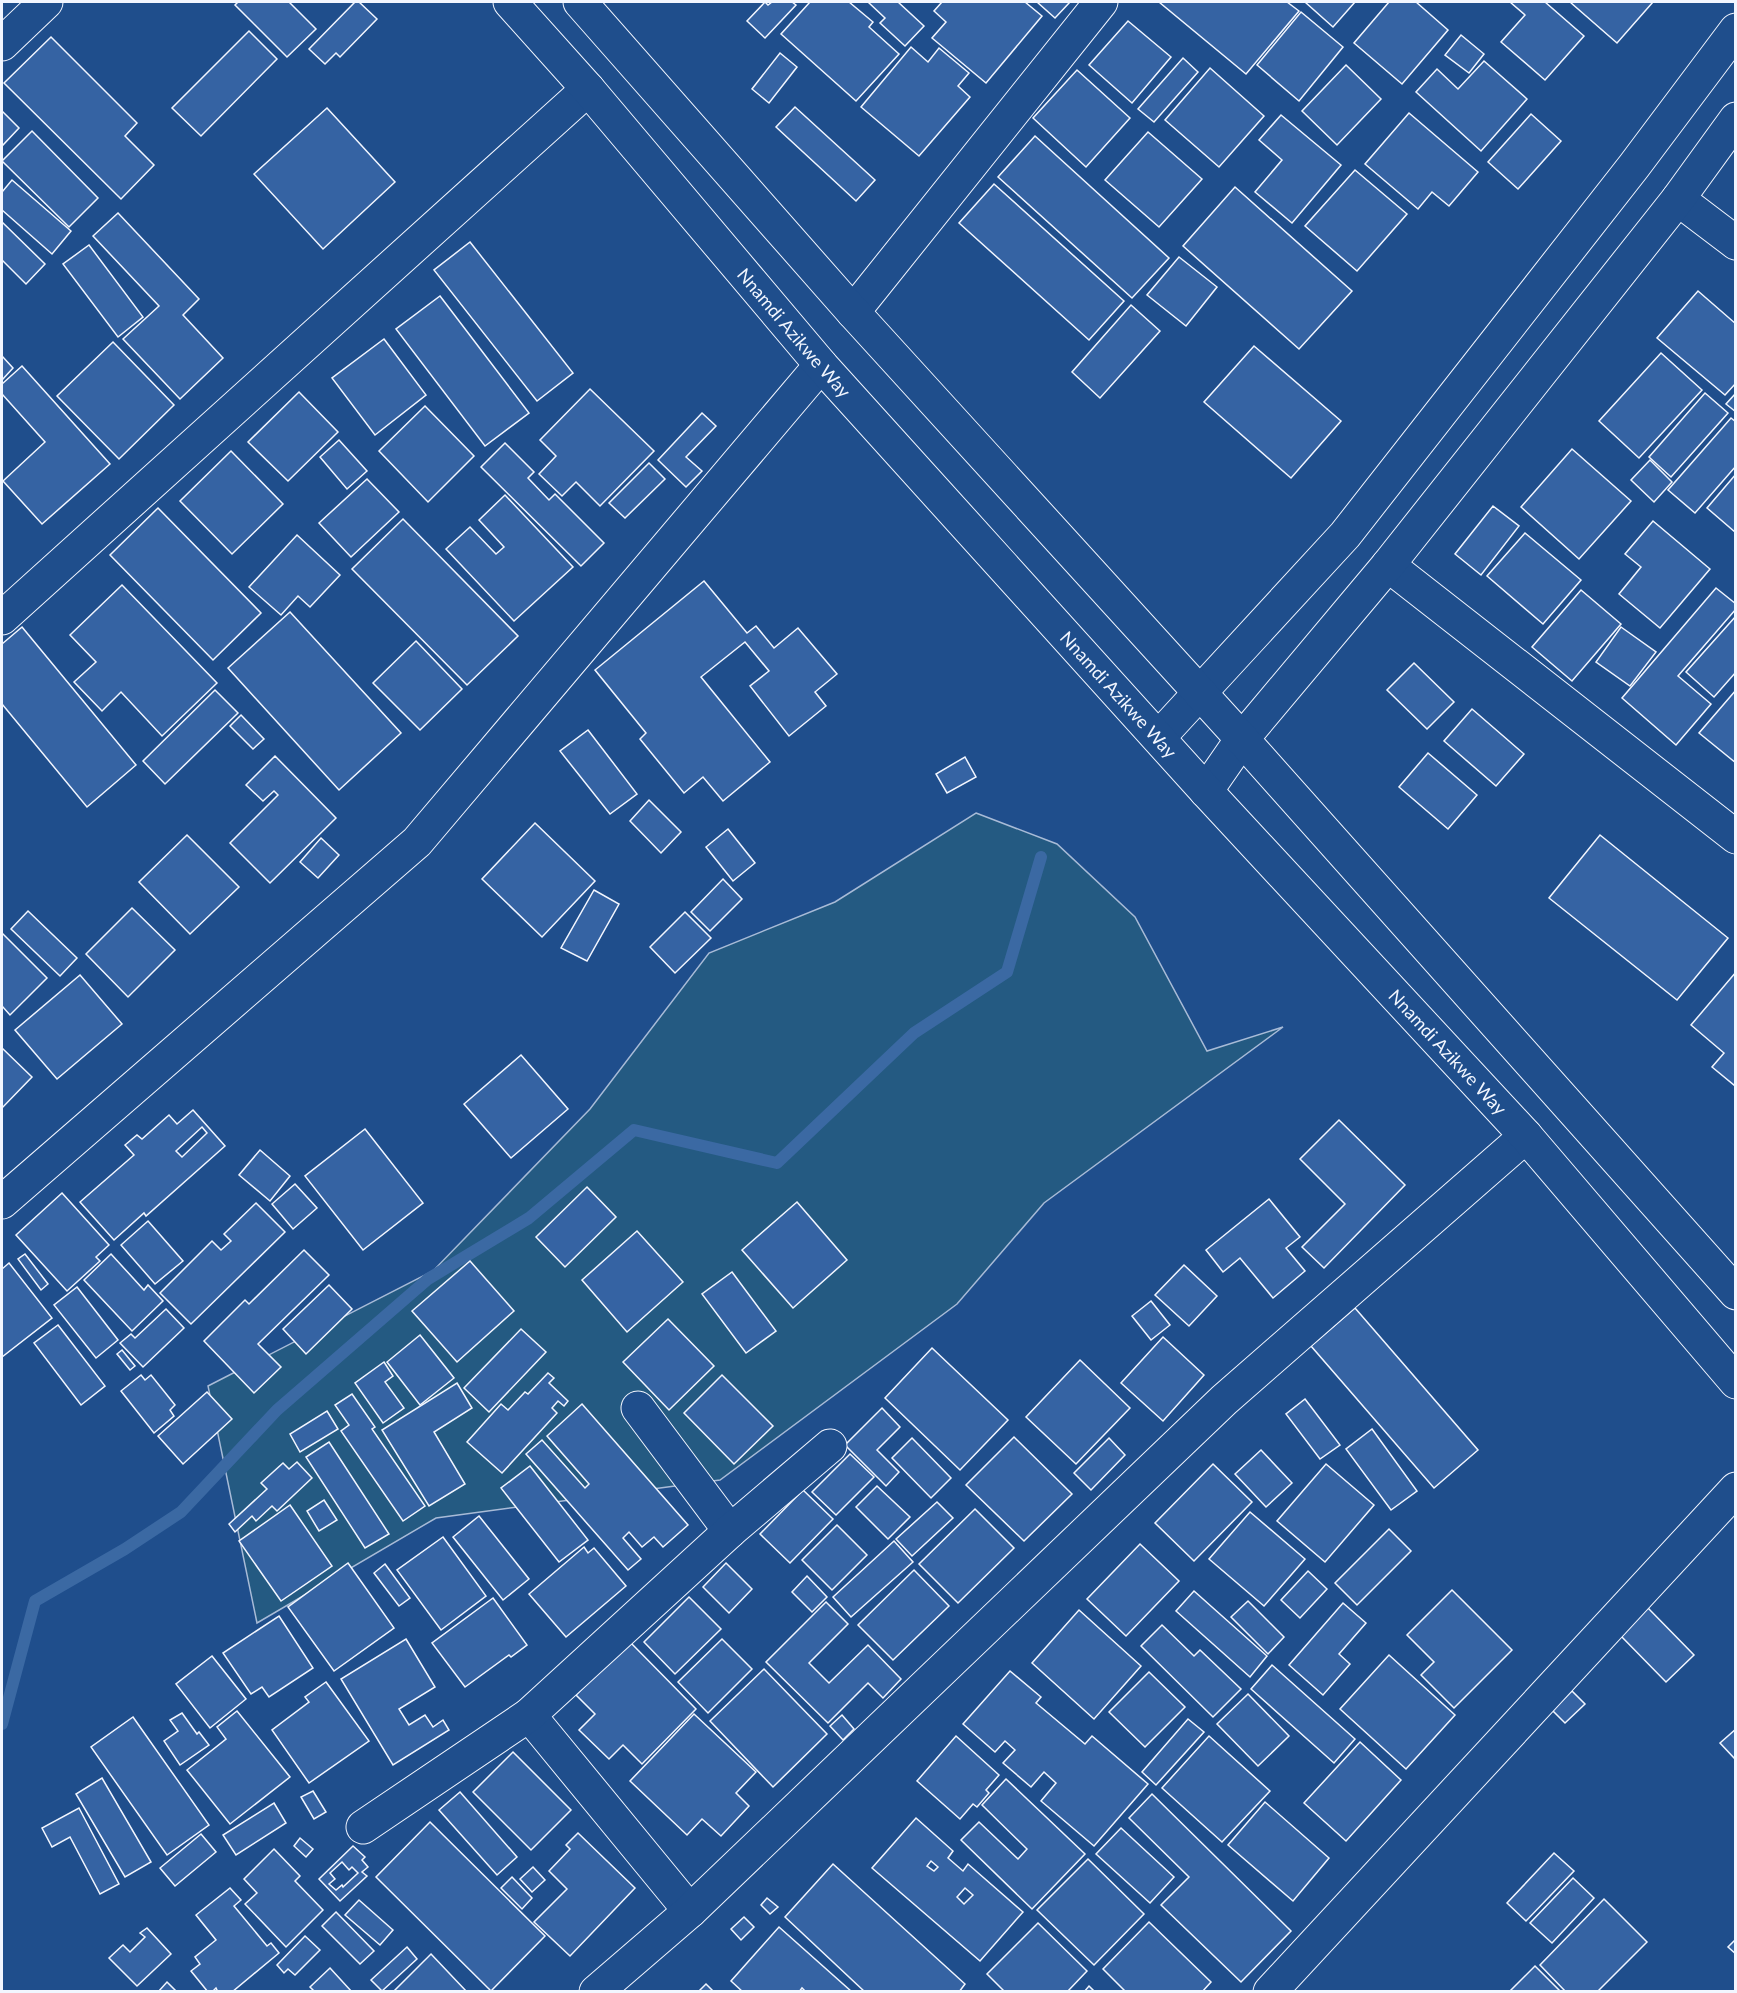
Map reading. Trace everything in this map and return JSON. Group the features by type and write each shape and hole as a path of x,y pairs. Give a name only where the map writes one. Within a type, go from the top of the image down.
{"main road":[{"path":"2,44 46,2"},
{"name":"Nnamdi Azikwe Way","path":"510,2 588,89 821,365 1206,790 1526,1136 1736,1382"},
{"path":"580,2 853,312 1201,693 1736,1293"},
{"path":"853,312 1101,2"},
{"path":"1159,738 1345,535 1634,166 1736,30"},
{"path":"2,618 588,89"},
{"path":"1206,790 1242,739 1388,565 1678,199 1736,119"},
{"path":"1678,199 1736,243"},
{"path":"2,1202 417,842 821,365"},
{"path":"1388,565 1736,837"},
{"path":"596,1992 690,1911 1224,1400 1526,1136"},
{"path":"638,1408 730,1531"},
{"path":"363,1827 529,1715 730,1531 830,1446"},
{"path":"1270,1992 1736,1489"},
{"path":"529,1715 690,1911"}],"shaded area":[{"path":"976,813 1057,844 1135,917 1207,1051 1283,1027 1044,1203 957,1304 720,1480 436,1518 257,1623 208,1386 433,1271 590,1109 709,953 835,902"}],"building":[{"path":"238,2 289,2 316,29 287,57 235,5"},
{"path":"355,2 359,2 377,19 340,57 336,53 325,64 309,49"},
{"path":"765,2 768,5 772,2 792,2 796,5 765,38 747,21"},
{"path":"810,2 849,2 873,22 869,27 899,54 856,101 781,34"},
{"path":"868,2 898,2 924,26 905,46 880,23 885,18"},
{"path":"942,2 1025,2 1042,16 986,83 932,38 946,22 934,11"},
{"path":"1037,2 1070,2 1055,18"},
{"path":"1159,2 1287,2 1299,11 1246,74"},
{"path":"1305,2 1355,2 1333,27"},
{"path":"1389,2 1416,2 1448,30 1402,84 1354,43"},
{"path":"1510,2 1545,2 1584,36 1545,80 1501,42 1525,15"},
{"path":"1570,2 1653,2 1617,43"},
{"path":"1301,12 1343,47 1299,101 1257,65"},
{"path":"1128,21 1171,57 1132,103 1089,65"},
{"path":"249,31 277,59 201,136 172,108"},
{"path":"1461,35 1484,54 1469,73 1445,55"},
{"path":"51,37 137,123 125,136 154,165 121,199 4,83"},
{"path":"911,47 928,62 939,48 969,73 958,86 970,97 919,156 861,107"},
{"path":"780,53 797,67 769,103 752,89"},
{"path":"1183,58 1198,72 1154,122 1138,109"},
{"path":"1484,61 1527,99 1481,151 1416,92 1437,69 1458,89"},
{"path":"1346,65 1381,99 1337,145 1302,111"},
{"path":"1210,68 1264,116 1219,167 1165,120"},
{"path":"1077,70 1130,118 1086,167 1033,118"},
{"path":"795,107 875,180 856,201 776,127"},
{"path":"327,108 395,182 323,249 254,174"},
{"path":"2,111 19,128 2,146"},
{"path":"1409,113 1478,172 1449,206 1432,192 1418,209 1365,164"},
{"path":"1531,114 1561,141 1518,189 1488,162"},
{"path":"1281,115 1341,165 1292,223 1255,192 1282,160 1259,140"},
{"path":"32,131 98,198 69,227 2,161"},
{"path":"1148,132 1202,179 1159,227 1105,180"},
{"path":"1035,136 1169,258 1132,298 998,177"},
{"path":"1355,170 1407,214 1357,271 1305,226"},
{"path":"12,180 71,231 52,254 2,210 2,192"},
{"path":"994,184 1124,301 1089,340 959,223"},
{"path":"1235,187 1352,291 1299,349 1183,246"},
{"path":"118,213 199,299 183,315 223,358 180,399 123,339 159,306 93,236"},
{"path":"2,222 45,264 26,284 2,260"},
{"path":"470,242 573,373 537,401 434,270"},
{"path":"89,245 143,317 118,337 63,264"},
{"path":"1179,257 1217,287 1186,326 1147,295"},
{"path":"1698,291 1736,324 1736,383 1725,395 1657,338"},
{"path":"440,296 529,413 485,446 396,329"},
{"path":"1131,305 1160,331 1100,398 1072,372"},
{"path":"384,339 426,395 375,435 332,378"},
{"path":"113,342 174,405 119,459 57,396"},
{"path":"1254,346 1341,421 1291,478 1204,402"},
{"path":"1661,353 1702,390 1639,458 1599,421"},
{"path":"2,356 13,368 2,380"},
{"path":"22,366 110,464 42,524 3,481 45,442 2,394 2,384"},
{"path":"590,389 654,451 600,506 576,482 562,496 539,474 556,456 540,440"},
{"path":"299,392 338,432 288,481 248,442"},
{"path":"1705,393 1728,413 1671,477 1649,457"},
{"path":"1736,393 1736,412 1726,404"},
{"path":"425,406 474,456 428,502 379,451"},
{"path":"702,413 716,426 686,457 702,471 686,487 658,460"},
{"path":"1731,418 1736,422 1736,466 1695,513 1668,490"},
{"path":"339,440 367,471 347,489 320,457"},
{"path":"505,443 534,472 528,478 549,500 555,494 604,543 581,566 481,467"},
{"path":"1572,449 1631,501 1579,559 1521,507"},
{"path":"231,451 283,504 232,554 180,501"},
{"path":"1650,460 1672,482 1654,502 1631,480"},
{"path":"649,463 665,479 625,518 609,503"},
{"path":"1736,474 1736,532 1735,532 1707,508"},
{"path":"367,479 399,512 351,557 319,523"},
{"path":"505,495 573,567 514,621 446,549 470,527 496,554 504,547 479,520"},
{"path":"1493,506 1519,526 1481,575 1455,554"},
{"path":"158,508 261,613 213,660 110,555"},
{"path":"403,519 518,636 467,685 352,569"},
{"path":"1653,521 1710,569 1660,628 1619,594 1641,567 1625,554"},
{"path":"1525,533 1581,580 1543,624 1487,576"},
{"path":"297,535 340,575 310,607 298,596 281,615 249,587"},
{"path":"704,581 747,633 756,626 774,648 798,628 837,674 815,692 826,706 789,736 750,686 769,671 745,642 701,677 770,762 723,801 703,777 684,793 640,739 646,733 595,670"},
{"path":"122,585 217,683 162,736 121,692 102,711 74,682 96,662 70,635"},
{"path":"1716,588 1736,604 1736,609 1678,676 1711,704 1676,745 1622,698"},
{"path":"1581,590 1621,624 1572,681 1532,647"},
{"path":"290,612 401,733 339,790 228,668"},
{"path":"1736,616 1736,672 1714,697 1686,672"},
{"path":"22,627 136,765 87,807 2,704 2,644"},
{"path":"1621,627 1656,652 1630,686 1596,662"},
{"path":"416,641 462,689 420,730 373,683"},
{"path":"1414,663 1454,702 1427,729 1387,690"},
{"path":"215,690 238,713 165,784 143,761"},
{"path":"1736,690 1736,763 1699,733"},
{"path":"1472,709 1524,754 1496,786 1444,741"},
{"path":"241,715 264,739 253,749 230,726"},
{"path":"588,730 637,794 610,814 560,751"},
{"path":"1428,753 1477,795 1448,829 1399,787"},
{"path":"275,756 336,818 270,883 230,843 278,795 274,791 263,801 246,785"},
{"path":"965,757 976,777 947,793 936,774"},
{"path":"649,800 681,832 661,853 630,821"},
{"path":"535,823 595,881 542,937 482,879"},
{"path":"728,829 755,863 733,881 706,847"},
{"path":"187,835 239,887 190,934 139,882"},
{"path":"1600,835 1728,938 1677,1000 1549,898"},
{"path":"321,838 339,855 318,878 300,862"},
{"path":"723,879 742,899 710,931 691,912"},
{"path":"594,890 619,904 587,961 561,948"},
{"path":"132,908 175,950 128,997 86,954"},
{"path":"28,911 77,958 60,976 11,929"},
{"path":"685,912 711,938 675,973 650,947"},
{"path":"2,933 47,978 10,1015 2,1006"},
{"path":"1736,972 1736,1084 1734,1085 1712,1067 1724,1053 1691,1025"},
{"path":"80,975 122,1024 57,1079 15,1030"},
{"path":"2,1048 32,1077 2,1108"},
{"path":"521,1055 568,1109 511,1158 464,1104"},
{"path":"193,1110 225,1146 146,1216 144,1213 114,1240 80,1202 134,1155 125,1145 137,1135 142,1139 169,1115 177,1124","holes":["202,1127 207,1133 182,1157 176,1151"]},
{"path":"1339,1120 1405,1185 1324,1268 1302,1247 1345,1204 1300,1159"},
{"path":"365,1129 423,1203 363,1250 305,1176"},
{"path":"260,1150 290,1176 270,1201 239,1175"},
{"path":"295,1184 317,1208 293,1229 272,1204"},
{"path":"587,1187 616,1217 565,1267 536,1237"},
{"path":"62,1193 109,1245 96,1257 100,1261 67,1291 16,1235"},
{"path":"1269,1199 1300,1237 1286,1248 1305,1271 1273,1298 1240,1258 1223,1272 1206,1250"},
{"path":"797,1202 847,1260 793,1308 742,1250"},
{"path":"256,1203 285,1232 191,1324 160,1293 212,1241 221,1250 231,1241 224,1234"},
{"path":"148,1221 183,1261 155,1284 121,1245"},
{"path":"637,1231 683,1282 627,1332 582,1280"},
{"path":"304,1250 329,1275 258,1344 281,1367 254,1393 204,1341 245,1300 249,1304"},
{"path":"25,1254 48,1284 41,1290 18,1259"},
{"path":"111,1254 144,1290 148,1285 163,1301 132,1331 84,1280"},
{"path":"470,1261 514,1311 457,1362 412,1311"},
{"path":"9,1263 52,1318 2,1357 2,1269"},
{"path":"1184,1265 1217,1296 1189,1326 1155,1295"},
{"path":"732,1272 776,1331 746,1353 702,1294"},
{"path":"329,1285 352,1309 306,1354 283,1329"},
{"path":"77,1287 118,1340 96,1358 54,1305"},
{"path":"1151,1301 1170,1325 1151,1340 1132,1316"},
{"path":"1355,1308 1478,1450 1434,1488 1311,1346"},
{"path":"166,1309 184,1328 143,1367 120,1343 131,1334 135,1338"},
{"path":"668,1319 714,1366 669,1410 623,1362"},
{"path":"58,1325 105,1386 81,1405 34,1343"},
{"path":"521,1329 546,1352 489,1412 464,1388"},
{"path":"420,1335 454,1378 420,1405 387,1362"},
{"path":"1163,1337 1204,1375 1163,1421 1121,1383"},
{"path":"932,1348 1008,1420 960,1470 885,1398"},
{"path":"122,1350 135,1366 130,1370 117,1354"},
{"path":"1080,1360 1130,1408 1076,1464 1026,1417"},
{"path":"384,1362 393,1376 385,1382 404,1408 383,1423 355,1383"},
{"path":"548,1373 554,1378 549,1383 568,1401 564,1406 558,1401 552,1408 557,1413 502,1473 467,1442 501,1404 508,1410 525,1392 528,1394"},
{"path":"141,1375 145,1380 151,1375 175,1405 170,1410 174,1416 154,1433 121,1391"},
{"path":"722,1375 773,1426 734,1464 684,1413"},
{"path":"457,1383 472,1408 434,1432 465,1484 429,1506 382,1430"},
{"path":"207,1392 232,1419 183,1464 158,1436"},
{"path":"352,1394 375,1427 372,1429 425,1506 403,1521 341,1431 349,1425 335,1405"},
{"path":"1305,1399 1340,1445 1320,1459 1286,1414"},
{"path":"582,1404 688,1525 663,1547 654,1537 642,1547 629,1532 623,1538 641,1559 628,1570 526,1454 542,1440 585,1488 589,1484 547,1436"},
{"path":"882,1408 900,1427 877,1450 899,1472 886,1486 845,1445"},
{"path":"327,1411 338,1429 300,1452 290,1434"},
{"path":"1372,1429 1417,1491 1391,1510 1346,1449"},
{"path":"1014,1437 1072,1494 1024,1541 966,1485"},
{"path":"912,1438 951,1478 931,1498 892,1458"},
{"path":"1109,1438 1125,1455 1091,1490 1074,1473"},
{"path":"329,1442 389,1534 365,1548 306,1457"},
{"path":"1261,1450 1292,1483 1266,1507 1235,1474"},
{"path":"850,1454 874,1477 836,1515 812,1492"},
{"path":"297,1462 312,1478 277,1511 272,1506 256,1521 252,1516 235,1532 229,1524 267,1489 261,1483 283,1463 289,1469"},
{"path":"1213,1464 1252,1502 1194,1561 1155,1523"},
{"path":"1326,1464 1374,1505 1325,1562 1277,1521"},
{"path":"530,1466 588,1540 559,1562 501,1488"},
{"path":"877,1486 910,1517 888,1539 856,1507"},
{"path":"803,1490 833,1519 790,1563 760,1534"},
{"path":"324,1500 337,1520 319,1531 307,1511"},
{"path":"937,1502 953,1518 912,1556 896,1539"},
{"path":"290,1505 332,1566 281,1601 239,1541"},
{"path":"975,1509 1014,1548 958,1603 919,1564"},
{"path":"1250,1512 1305,1559 1264,1606 1209,1559"},
{"path":"479,1516 529,1579 503,1600 453,1537"},
{"path":"837,1525 867,1555 832,1590 802,1560"},
{"path":"1389,1529 1411,1551 1357,1605 1335,1583"},
{"path":"443,1537 486,1596 441,1630 397,1570"},
{"path":"894,1541 913,1562 851,1617 833,1597"},
{"path":"1140,1544 1179,1581 1126,1636 1087,1599"},
{"path":"584,1547 588,1553 594,1548 626,1586 566,1637 529,1594"},
{"path":"348,1563 394,1628 334,1671 288,1607"},
{"path":"726,1563 752,1589 729,1613 703,1587"},
{"path":"385,1564 410,1598 399,1606 374,1573"},
{"path":"914,1570 949,1606 893,1660 858,1625"},
{"path":"1308,1571 1327,1589 1300,1618 1281,1600"},
{"path":"807,1576 827,1597 812,1612 792,1592"},
{"path":"1452,1590 1512,1650 1454,1708 1421,1675 1434,1662 1407,1635"},
{"path":"1194,1591 1267,1656 1250,1677 1176,1611"},
{"path":"689,1597 721,1629 675,1674 644,1642"},
{"path":"493,1598 527,1645 511,1657 509,1655 465,1687 432,1643"},
{"path":"1248,1601 1284,1637 1268,1654 1231,1617"},
{"path":"826,1602 848,1624 809,1663 829,1683 868,1645 901,1679 883,1698 868,1683 828,1723 766,1662"},
{"path":"1343,1603 1366,1623 1339,1654 1350,1664 1323,1695 1289,1665"},
{"path":"1648,1608 1694,1655 1666,1682 1620,1635"},
{"path":"1079,1610 1141,1666 1094,1719 1032,1663"},
{"path":"279,1616 313,1668 269,1697 262,1687 251,1694 223,1653"},
{"path":"1162,1625 1194,1656 1200,1650 1241,1689 1213,1717 1141,1646"},
{"path":"406,1639 435,1687 399,1709 409,1725 425,1715 433,1727 443,1720 449,1730 393,1765 341,1679"},
{"path":"722,1639 752,1669 708,1713 678,1682"},
{"path":"629,1641 696,1709 642,1764 623,1745 609,1759 579,1730 595,1714 576,1695"},
{"path":"1389,1655 1455,1715 1406,1769 1340,1709"},
{"path":"212,1656 246,1699 210,1728 176,1684"},
{"path":"1272,1665 1355,1739 1334,1763 1251,1689"},
{"path":"764,1669 827,1734 773,1787 710,1721"},
{"path":"1010,1671 1041,1697 1036,1703 1085,1744 1092,1736 1148,1784 1094,1846 1041,1801 1056,1783 1044,1772 1031,1787 1003,1763 1015,1750 1005,1741 995,1752 963,1724"},
{"path":"1149,1672 1185,1707 1145,1747 1109,1712"},
{"path":"326,1682 369,1741 309,1783 272,1730 309,1702 305,1697"},
{"path":"1572,1691 1585,1704 1565,1723 1552,1710"},
{"path":"1248,1694 1289,1736 1258,1766 1217,1724"},
{"path":"237,1711 290,1777 230,1824 187,1770 226,1739 217,1727"},
{"path":"182,1713 197,1734 199,1732 209,1745 180,1765 164,1741 178,1731 170,1720"},
{"path":"694,1714 756,1772 736,1793 749,1806 721,1836 702,1819 687,1835 630,1781"},
{"path":"842,1715 854,1729 843,1740 830,1726"},
{"path":"133,1717 209,1825 167,1855 91,1747"},
{"path":"1188,1719 1204,1732 1156,1785 1142,1772"},
{"path":"1736,1729 1736,1760 1720,1743"},
{"path":"956,1736 999,1775 986,1790 989,1793 977,1807 973,1804 960,1819 917,1781"},
{"path":"1209,1736 1270,1791 1222,1842 1162,1788"},
{"path":"1360,1742 1401,1780 1346,1841 1304,1803"},
{"path":"513,1752 571,1810 531,1850 473,1792"},
{"path":"102,1778 151,1862 125,1877 76,1794"},
{"path":"1006,1779 1085,1854 1032,1909 961,1840 979,1822 1018,1859 1027,1849 982,1805"},
{"path":"313,1791 326,1812 314,1819 301,1797"},
{"path":"460,1792 517,1857 497,1875 439,1810"},
{"path":"1152,1794 1291,1931 1241,1982 1161,1905 1189,1877 1129,1818"},
{"path":"1265,1802 1329,1858 1293,1901 1228,1845"},
{"path":"274,1803 286,1823 236,1855 223,1835"},
{"path":"79,1808 119,1884 100,1894 70,1837 52,1847 42,1828"},
{"path":"916,1818 953,1851 948,1858 963,1871 968,1864 1023,1912 980,1961 872,1868","holes":["931,1861 938,1867 934,1871 927,1866","965,1888 973,1895 964,1904 957,1897"]},
{"path":"430,1822 545,1936 491,1991 376,1877"},
{"path":"1121,1828 1174,1877 1150,1903 1096,1854"},
{"path":"578,1833 635,1888 570,1956 534,1922 567,1889 549,1871 570,1849 566,1845"},
{"path":"201,1834 216,1852 175,1886 160,1868"},
{"path":"300,1838 313,1849 306,1857 294,1846"},
{"path":"353,1846 365,1857 362,1860 368,1867 362,1872 367,1876 340,1901 319,1879","holes":["342,1862 349,1870 352,1867 358,1873 343,1887 342,1885 336,1890 329,1884 335,1879 330,1873"]},
{"path":"274,1849 300,1876 295,1881 323,1910 286,1947 245,1904 257,1893 244,1879"},
{"path":"1554,1853 1574,1871 1526,1921 1507,1903"},
{"path":"1088,1859 1144,1914 1094,1965 1037,1910"},
{"path":"833,1864 965,1984 959,1992 865,1992 785,1917"},
{"path":"533,1867 545,1880 532,1892 520,1879"},
{"path":"512,1877 532,1898 522,1909 501,1888"},
{"path":"1573,1878 1594,1898 1552,1943 1530,1923"},
{"path":"230,1888 241,1900 234,1906 267,1946 271,1943 279,1953 232,1992 218,1992 216,1988 208,1992 191,1971 200,1964 195,1957 216,1940 196,1915"},
{"path":"767,1898 778,1907 770,1914 761,1905"},
{"path":"1604,1899 1647,1942 1597,1992 1566,1992 1540,1965"},
{"path":"359,1900 393,1930 380,1945 345,1915"},
{"path":"336,1912 374,1951 360,1964 322,1926"},
{"path":"744,1917 754,1927 741,1940 731,1929"},
{"path":"1149,1922 1211,1982 1202,1992 1126,1992 1103,1969"},
{"path":"1038,1923 1087,1971 1067,1992 1005,1992 987,1974"},
{"path":"779,1927 852,1992 806,1992 802,1988 799,1992 743,1992 731,1981"},
{"path":"147,1928 171,1954 137,1986 109,1958 123,1945 130,1952 145,1937 140,1933"},
{"path":"305,1936 320,1950 295,1975 288,1969 284,1973 277,1965"},
{"path":"1736,1939 1736,1954 1728,1947"},
{"path":"407,1947 417,1959 382,1991 371,1980"},
{"path":"431,1954 467,1992 393,1992"},
{"path":"1535,1966 1561,1992 1509,1992"},
{"path":"330,1968 352,1992 315,1992 310,1987"},
{"path":"167,1982 177,1992 158,1992"},
{"path":"706,1984 714,1992 698,1992"},
{"path":"1089,1986 1095,1992 1084,1992"}],"waterway":[{"path":"2,1724 35,1601 125,1549 181,1512 277,1410 428,1279 529,1218 634,1130 777,1163 914,1033 1007,972 1041,857"}]}
